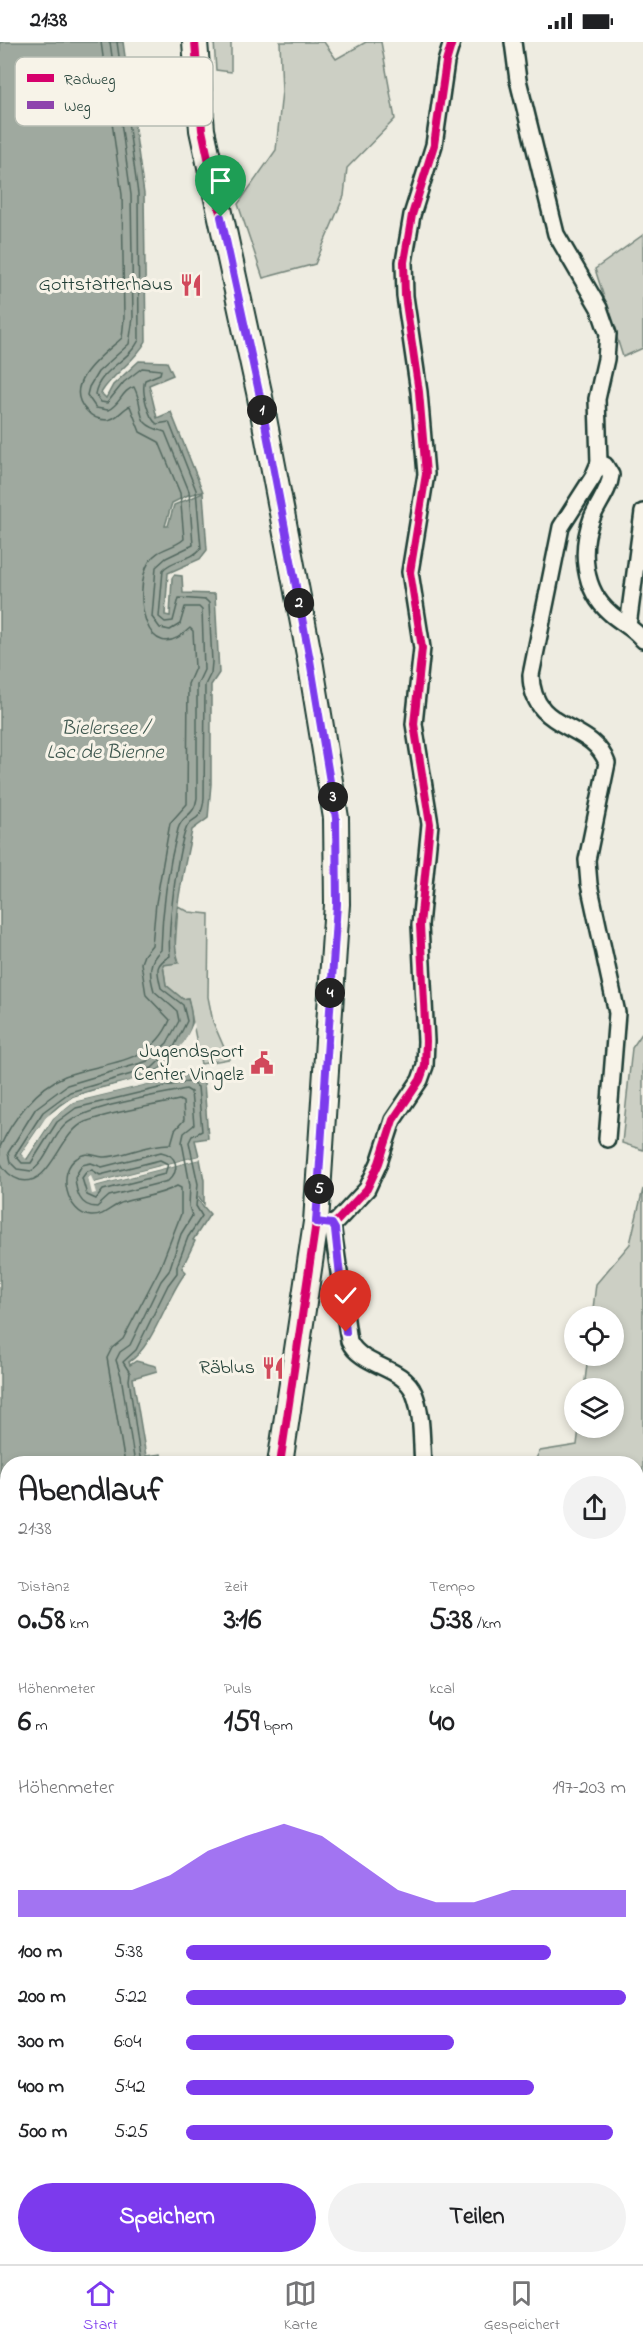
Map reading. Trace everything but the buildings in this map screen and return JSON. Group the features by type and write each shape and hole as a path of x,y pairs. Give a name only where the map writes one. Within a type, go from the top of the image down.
{"main road":[{"path":"195,42 196,57"},
{"path":"202,126 259,392 310,660 336,818 337,904 324,1223 281,1456"}],"street":[{"path":"422,1456 420,1422 411,1388 400,1378 354,1350 349,1341 324,1223 367,1189 393,1120 420,1080 425,1066 426,1041 420,925 430,824 414,724 422,648 410,572 426,474 405,296 404,262 412,216 432,154 446,62 452,42"},
{"path":"513,42 518,80 556,234 599,308 608,334 606,359 597,399 599,463 593,477 561,528 532,666 531,685 532,695 542,710 598,747 608,763 587,866 617,1013 608,1139"},
{"path":"599,463 609,469 611,475 606,493 592,519 587,540 590,585 601,604 643,640"},
{"path":"628,626 643,512"}],"shaded area":[{"path":"214,42 231,42 231,72 216,70"},
{"path":"280,42 324,42 336,59 366,42 381,42 395,119 347,168 344,196 315,264 263,278 238,204 276,150 282,91"},
{"path":"643,235 643,348 623,357 595,269"},
{"path":"178,906 189,912 209,914 208,997 213,1022 229,1059 201,1064 188,998 182,999 166,985 163,965 179,962 175,948"},
{"path":"643,1032 643,1150 622,1143 632,1048"},
{"path":"643,1189 643,1456 537,1456 540,1451 577,1445 578,1438 624,1438 624,1378 585,1378 587,1366 624,1366 624,1306 593,1306 596,1284 630,1244"}],"water":[{"name":"Bielersee / Lac de Bienne","path":"0,42 123,42 125,57 15,57 15,126 135,126 144,194 146,341 101,393 106,398 113,385 139,361 167,362 173,375 149,385 157,418 171,412 203,492 188,495 172,503 165,526 168,526 174,505 203,493 207,550 200,559 168,573 165,615 170,616 174,575 182,576 183,593 215,594 219,673 211,685 211,784 208,818 192,830 182,878 175,934 179,963 163,965 166,985 183,999 188,998 192,1024 180,1049 169,1062 144,1077 88,1091 64,1102 43,1122 21,1154 27,1159 53,1118 73,1102 189,1074 204,1083 208,1138 195,1140 199,1156 93,1183 94,1186 200,1159 204,1180 204,1204 199,1197 197,1199 210,1214 193,1240 195,1241 182,1268 186,1272 172,1294 153,1333 138,1355 129,1362 130,1365 136,1361 156,1366 157,1371 133,1378 146,1456 0,1456"}],"pier":[{"path":"194,1022 195,1027 187,1044 165,1069 156,1076 114,1089 189,1071 203,1079 204,1083 189,1074 73,1102 53,1118 26,1159 21,1154 46,1117 73,1097 154,1074 184,1042"},
{"path":"199,1156 200,1159 94,1186 96,1193 92,1194 88,1177 91,1176 94,1183"}],"cycle path":[{"path":"195,42 196,57"},
{"path":"316,1222 332,1224 337,1221 367,1189 379,1163 393,1120 420,1080 425,1066 426,1041 420,925 430,824 414,724 422,648 410,572 426,474 419,392 405,296 404,262 412,215 434,145 446,62 452,42"},
{"path":"202,126 259,392 310,660 336,818 337,904 316,1222 281,1456"}],"place":[{"name":"Gottstatterhaus","path":"191,285"},
{"name":"Jugendsport Center Vingelz","path":"262,1063"},
{"name":"Räblus","path":"273,1368"}],"route":[{"path":"221,217 259,392 324,734 336,818 339,864 316,1222 332,1224 335,1229 346,1332"}]}
